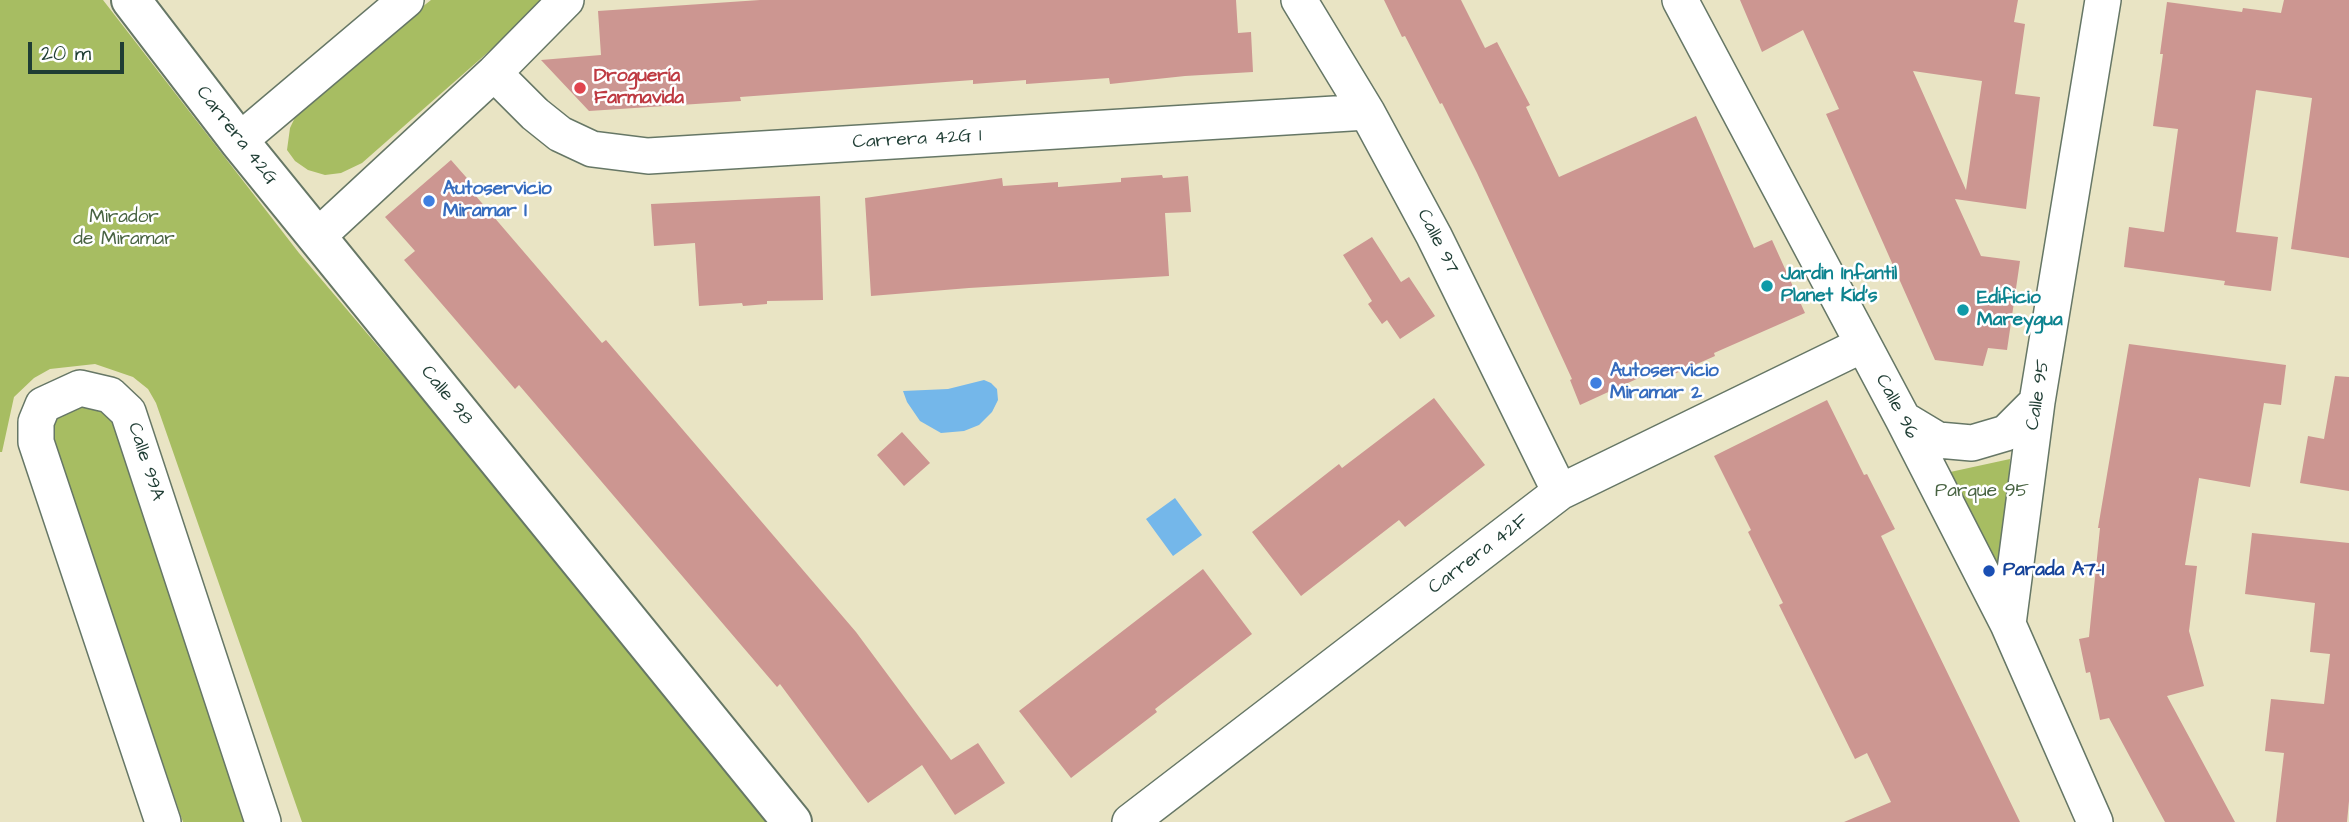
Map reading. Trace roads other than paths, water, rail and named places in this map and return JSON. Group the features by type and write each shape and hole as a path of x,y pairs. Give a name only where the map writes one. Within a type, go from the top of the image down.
{"street":[{"name":"Carrera 42G","path":"131,0 317,237"},
{"path":"239,141 406,0"},
{"path":"317,237 494,73 566,0"},
{"name":"Calle 97","path":"1299,0 1367,113 1434,236 1560,492"},
{"name":"Calle 96","path":"1680,0 1903,419 2008,624 2095,822"},
{"name":"Calle 95","path":"2008,624 2037,402 2103,0"},
{"name":"Carrera 42G 1","path":"494,73 535,114 561,134 592,149 648,156 1367,113"},
{"name":"Calle 98","path":"317,237 792,822"},
{"name":"Carrera 42F","path":"1130,822 1560,492 1862,345"},
{"name":"Calle 99A","path":"163,822 36,442 36,422 43,405 80,388 110,395 128,412 264,822"},
{"path":"1903,419 1938,440 1972,443 2006,433 2037,402"}],"water":[{"path":"984,380 997,389 998,400 992,412 979,425 964,431 941,433 920,421 903,391 948,389"},
{"path":"1175,498 1202,535 1173,556 1146,519"}],"place":[{"name":"Droguería Farmavida","path":"580,88"},
{"name":"Autoservicio Miramar I","path":"429,201"},
{"name":"Jardin Infantil Planet Kid's","path":"1767,286"},
{"name":"Edificio Mareygua","path":"1963,310"},
{"name":"Autoservicio Miramar 2","path":"1596,383"},
{"name":"Parada A7-1","path":"1989,571"}],"park label":[{"name":"Mirador de Miramar","path":"124,229"},
{"name":"Parque 95","path":"1982,492"}]}
